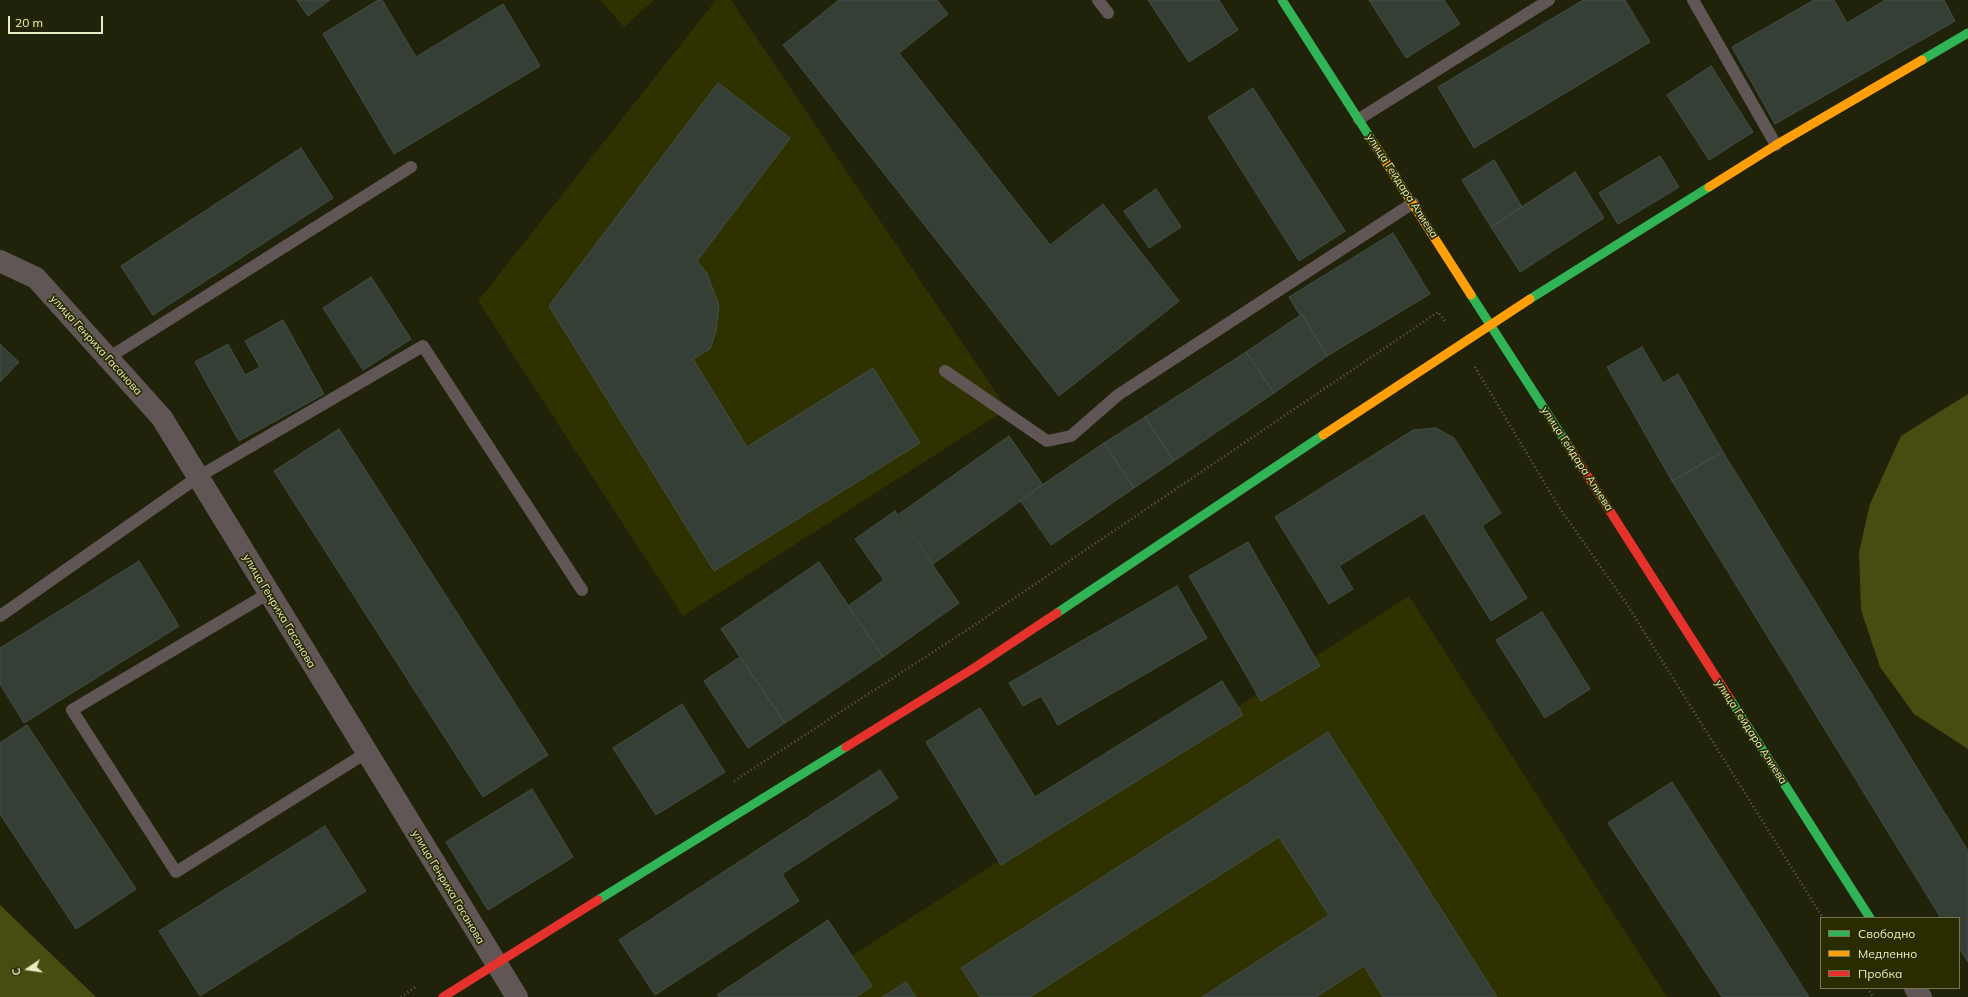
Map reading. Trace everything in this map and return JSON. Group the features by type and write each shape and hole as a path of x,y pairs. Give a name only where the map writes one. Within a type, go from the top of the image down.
{"street":[{"name":"улица Гейдара Алиева","path":"1282,0 1491,323 1869,917"},
{"path":"443,997 974,668 1491,323 1776,145 1968,33"},
{"name":"улица Генриха Гасанова","path":"0,261 36,278 162,418 494,964 516,997"}],"lane":[{"path":"1098,0 1108,13"},
{"path":"1359,119 1549,0"},
{"path":"1693,0 1776,145"},
{"path":"108,358 411,167"},
{"path":"945,370 1048,441 1071,436 1118,395 1413,203"},
{"path":"0,616 198,477 423,346 582,590"},
{"path":"269,593 72,710 176,872 366,754"}],"path":[{"path":"729,784 976,624 1438,312 1461,343 1559,507 1626,603 1822,917"},
{"path":"401,997 420,985"}],"shaded area":[{"path":"600,0 654,0 624,27"},
{"path":"716,0 731,0 1007,409 683,616 478,301"},
{"path":"1409,596 1667,997 788,997"}],"green space":[{"path":"1968,394 1968,749 1914,714 1880,667 1861,610 1859,552 1870,504 1901,436"},
{"path":"0,905 96,997 0,997"}],"building":[{"path":"297,0 330,0 308,16"},
{"path":"378,0 382,0 416,57 503,4 540,66 394,154 323,34"},
{"path":"839,0 937,0 948,14 899,53 1050,245 1103,204 1179,301 1059,396 783,45"},
{"path":"1148,0 1219,0 1238,30 1189,62"},
{"path":"1369,0 1444,0 1460,24 1406,58"},
{"path":"1583,0 1625,0 1650,42 1474,148 1438,87"},
{"path":"1814,0 1834,0 1847,23 1884,1 1883,0 1944,0 1955,21 1775,124 1732,47"},
{"path":"1711,66 1753,132 1709,160 1667,95"},
{"path":"718,83 790,138 697,261 707,274 719,305 716,331 710,349 693,359 747,447 873,368 920,443 714,571 549,306"},
{"path":"1253,88 1345,231 1299,261 1208,117"},
{"path":"301,148 333,198 153,315 121,266"},
{"path":"1660,156 1679,187 1618,224 1599,193"},
{"path":"1494,160 1522,207 1491,227 1462,180"},
{"path":"1575,172 1604,218 1520,272 1491,227"},
{"path":"1156,189 1181,227 1149,248 1124,211"},
{"path":"1393,233 1430,294 1327,356 1302,314 1300,315 1289,297"},
{"path":"371,277 411,339 363,370 323,308"},
{"path":"1302,314 1327,356 1274,393 1246,352"},
{"path":"283,320 324,394 239,441 195,362 228,344 245,375 260,367 245,341"},
{"path":"0,344 19,362 0,382"},
{"path":"1642,347 1663,383 1678,374 1723,452 1672,481 1607,367"},
{"path":"1246,352 1274,393 1174,461 1145,417"},
{"path":"1145,417 1174,461 1134,488 1104,443"},
{"path":"1436,428 1454,438 1501,513 1482,526 1527,598 1491,621 1424,513 1339,566 1353,589 1329,604 1275,517 1413,430"},
{"path":"339,429 548,755 483,797 274,471"},
{"path":"1009,436 1043,485 933,564 899,514"},
{"path":"1104,443 1134,488 1051,545 1020,500"},
{"path":"1723,452 1968,851 1968,962 1960,950 1960,917 1940,917 1672,481"},
{"path":"895,511 959,603 883,657 848,606 884,580 855,539"},
{"path":"1248,542 1320,666 1261,701 1189,576"},
{"path":"139,561 179,626 24,723 0,684 0,648"},
{"path":"819,562 883,657 785,723 721,629"},
{"path":"1177,586 1207,638 1058,725 1041,696 1023,706 1009,683"},
{"path":"1542,612 1590,689 1545,718 1496,640"},
{"path":"740,657 785,723 748,748 704,681"},
{"path":"1222,681 1243,715 1001,865 926,742 980,708 1035,797"},
{"path":"682,704 725,772 656,815 613,748"},
{"path":"27,725 136,889 76,929 0,814 0,743"},
{"path":"1328,732 1497,997 1383,997 1364,966 1316,997 1202,997 1329,915 1279,837 1030,997 980,997 961,968"},
{"path":"880,770 898,798 782,874 799,901 655,995 619,940"},
{"path":"1672,782 1809,997 1722,997 1608,823"},
{"path":"532,789 573,857 488,910 446,842"},
{"path":"325,826 366,891 200,996 159,931"},
{"path":"828,920 872,986 856,997 719,997 717,995"},
{"path":"906,982 916,997 882,997"}],"traffic: fast":[{"path":"1282,0 1373,142"},
{"path":"1922,60 1968,33"},
{"path":"1530,299 1709,187"},
{"path":"1471,295 1569,447"},
{"path":"1057,613 1323,435"},
{"path":"1730,699 1869,917"},
{"path":"598,900 846,747"}],"traffic: slow":[{"path":"1709,187 1776,145 1922,60"},
{"path":"1373,142 1471,295"},
{"path":"1323,435 1530,299"}],"traffic: jam":[{"path":"1569,447 1730,699"},
{"path":"846,747 974,668 1057,613"},
{"path":"443,997 598,900"}]}
